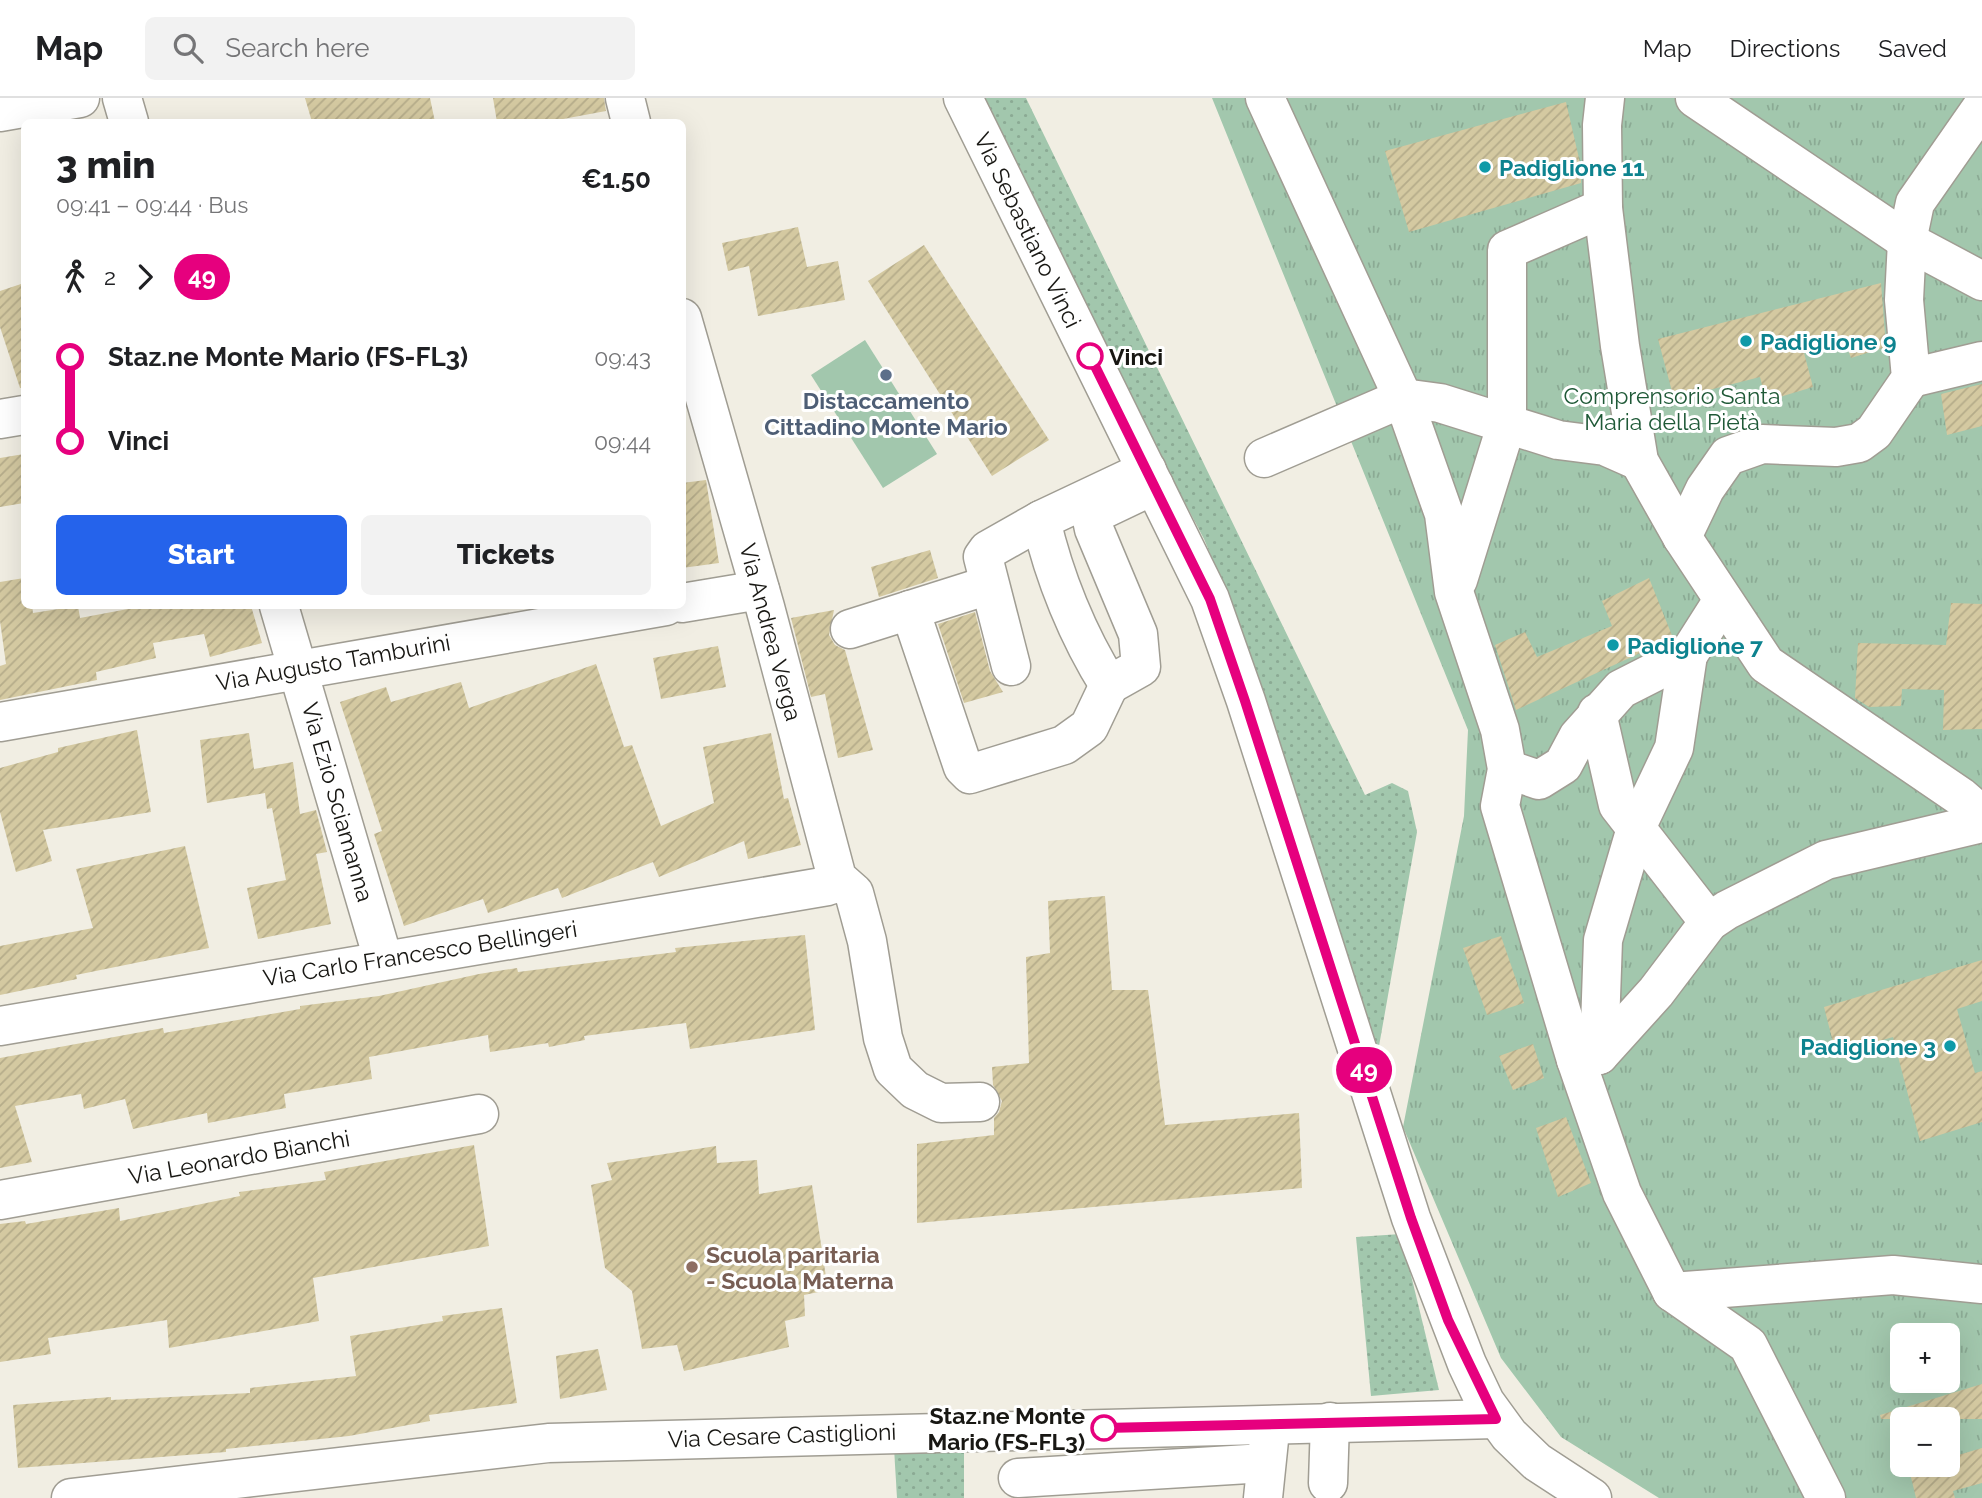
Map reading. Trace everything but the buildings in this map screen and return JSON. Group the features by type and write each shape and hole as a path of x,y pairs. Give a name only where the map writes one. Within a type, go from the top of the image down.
{"street":[{"path":"0,111 80,98"},
{"path":"121,98 128,119"},
{"path":"625,98 630,119"},
{"name":"Via Sebastiano Vinci","path":"963,98 1210,599 1411,1218 1448,1320 1496,1419 1537,1462 1592,1498"},
{"path":"1605,98 1602,125 1603,208 1620,346 1639,461 1682,537 1766,664 1961,797 1982,815"},
{"path":"1695,98 1908,241 1982,281"},
{"path":"1273,106 1403,398 1444,514 1454,592 1500,730 1507,769 1500,806 1587,1058 1622,1193 1672,1292 1748,1345 1826,1498"},
{"path":"1682,537 1705,489 1728,456 1762,444 1836,447 1859,443 1874,432 1911,379 1904,300 1908,241 1915,203 1982,107"},
{"path":"1454,592 1507,424 1507,250 1603,208"},
{"name":"Via Andrea Verga","path":"686,332 760,590 837,878 854,893 867,941 883,1038 893,1069 915,1090 941,1103 980,1102"},
{"path":"1911,379 1982,361"},
{"path":"1264,458 1403,398 1440,403 1558,440 1605,446 1639,461"},
{"path":"0,419 21,416"},
{"path":"1011,666 983,557 988,550 1041,520 1150,478"},
{"path":"910,610 962,767 970,774 1064,745 1089,727 1109,685 1141,667 1138,634 1094,529 1091,515 1150,478"},
{"path":"1041,520 1048,552 1086,645 1109,685"},
{"path":"850,629 989,585"},
{"path":"686,602 760,590"},
{"path":"1587,1058 1603,940 1636,828 1674,748 1688,655 1723,600"},
{"name":"Via Ezio Sciamanna","path":"280,609 383,959"},
{"name":"Via Augusto Tamburini","path":"0,722 299,667 648,609"},
{"path":"1507,769 1539,780 1563,765 1578,737 1621,689 1688,655"},
{"path":"1597,713 1618,805 1709,922"},
{"path":"1587,1058 1656,992 1709,922 1727,910 1826,860 1982,823"},
{"name":"Via Carlo Francesco Bellingeri","path":"0,1026 383,959 828,886 837,878"},
{"name":"Via Leonardo Bianchi","path":"0,1200 479,1114"},
{"path":"1672,1292 1893,1275 1982,1284"},
{"name":"Via Cesare Castiglioni","path":"71,1498 530,1444 1015,1429 1496,1419"},
{"path":"1328,1482 1330,1422"},
{"path":"1015,1429 1018,1488 1264,1481 1269,1444 1266,1424"},
{"path":"1133,1484 1161,1427"}],"green space":[{"path":"985,98 1026,98 1365,795 1392,783 1408,791 1417,832 1376,1063 1241,628 1204,539 1125,389"},
{"name":"Comprensorio Santa Maria della Pietà","path":"1212,98 1982,98 1982,1498 1659,1498 1561,1437 1501,1358 1403,1127 1464,816 1468,730"},
{"path":"865,340 937,454 883,488 811,375"},
{"path":"1401,1234 1439,1390 1371,1396 1356,1237"},
{"path":"894,1448 964,1450 964,1498 897,1498"}],"bus line":[{"name":"49","path":"1090,356 1210,599 1411,1218 1466,1364 1496,1419 1104,1428"}],"place":[{"name":"Padiglione 11","path":"1485,167"},
{"name":"Padiglione 9","path":"1746,341"},
{"name":"Vinci","path":"1090,356"},
{"name":"Distaccamento Cittadino Monte Mario","path":"886,375"},
{"name":"Padiglione 7","path":"1613,645"},
{"name":"Padiglione 3","path":"1950,1046"},
{"name":"Scuola paritaria - Scuola Materna","path":"692,1267"},
{"name":"Staz.ne Monte Mario (FS-FL3)","path":"1104,1428"}]}
